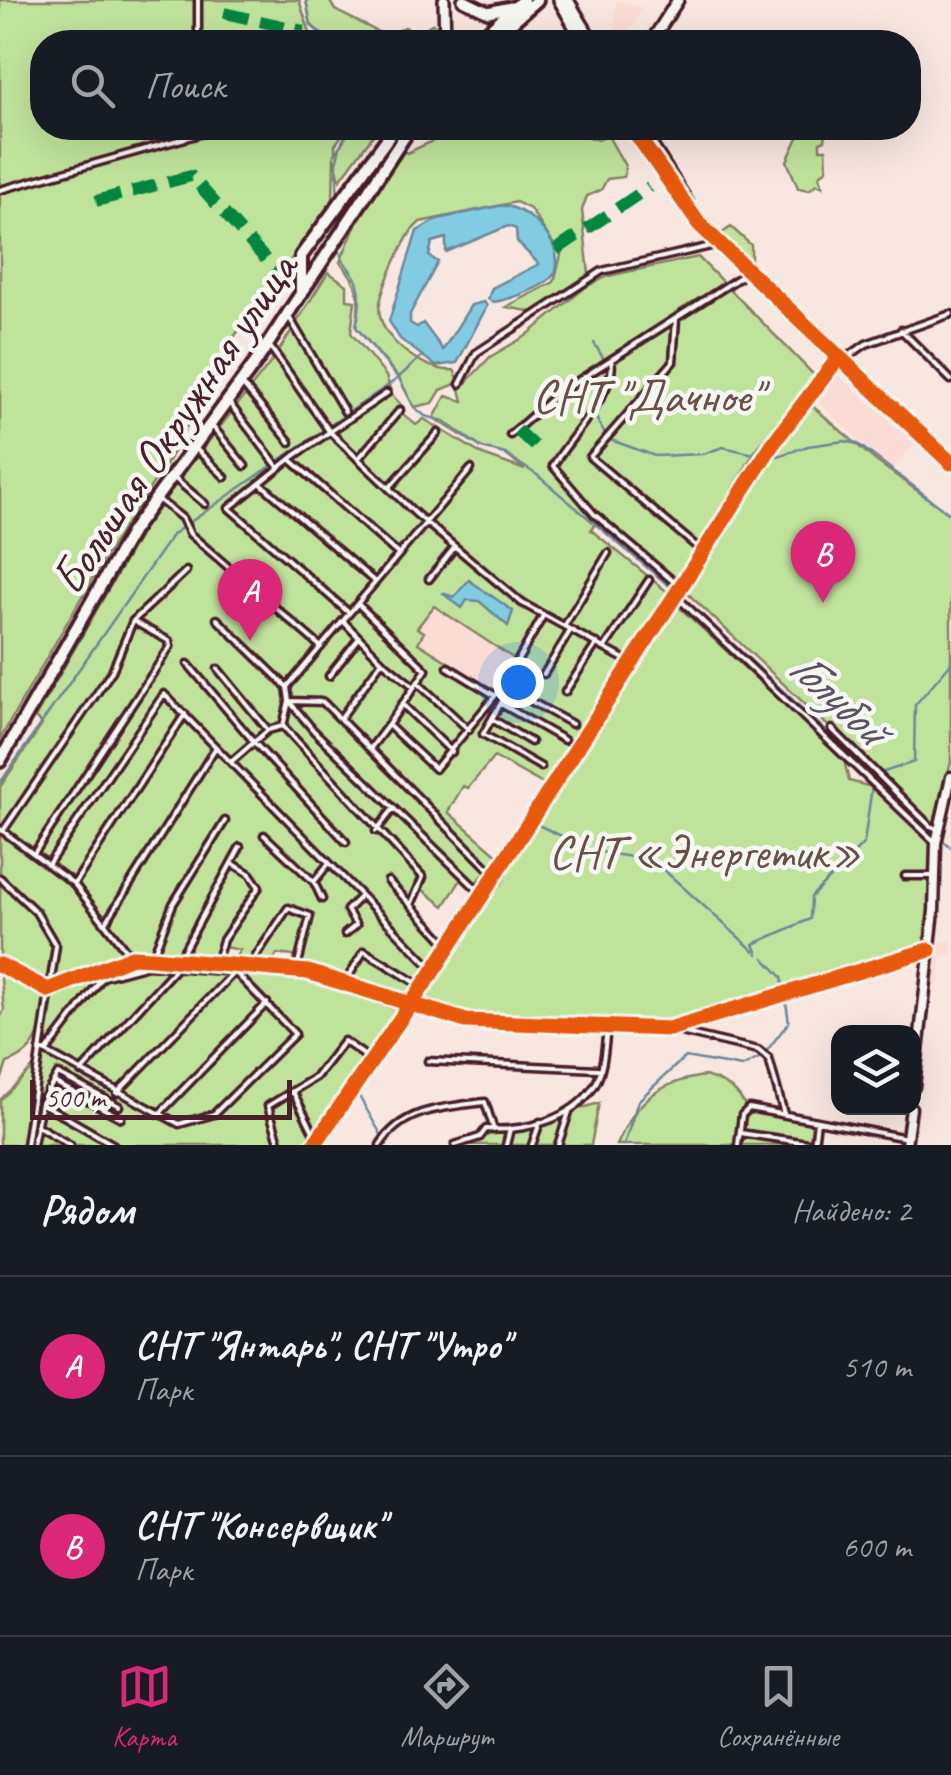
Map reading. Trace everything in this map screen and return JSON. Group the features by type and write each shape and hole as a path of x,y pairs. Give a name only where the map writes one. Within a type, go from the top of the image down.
{"highway":[{"path":"503,30 529,1"},
{"path":"492,30 529,1"},
{"path":"300,295 301,256 386,140"},
{"name":"Большая Окружная улица","path":"0,762 155,497 268,344 402,140"}],"main road":[{"path":"444,0 445,30"},
{"path":"462,0 493,12 529,1"},
{"path":"559,0 576,30"},
{"path":"568,0 586,30"},
{"path":"661,30 680,0"},
{"path":"639,140 709,234 951,464"},
{"path":"649,140 709,234"},
{"path":"920,1025 936,843 951,778"},
{"path":"907,1141 910,1115"}],"street":[{"path":"198,0 198,30"},
{"path":"0,190 181,140"},
{"path":"460,384 481,349 602,271 720,244"},
{"path":"510,435 556,395 748,272"},
{"path":"304,1145 316,1142 434,970 788,421 841,360 866,344 951,314"},
{"path":"288,315 345,412"},
{"path":"676,319 673,362 590,457 703,552"},
{"path":"902,330 951,380"},
{"path":"268,344 329,431 425,522 543,616 631,663"},
{"path":"611,360 613,368 598,402 553,466 594,514 936,843"},
{"path":"945,374 951,370"},
{"path":"241,383 290,442"},
{"path":"349,613 230,511 290,459 387,393"},
{"path":"228,400 279,468"},
{"path":"358,458 400,410"},
{"path":"210,424 245,466"},
{"path":"389,488 438,433"},
{"path":"194,446 225,477"},
{"path":"290,459 398,554"},
{"path":"287,687 471,469"},
{"path":"171,476 205,504"},
{"path":"260,483 375,582"},
{"path":"155,497 182,518 190,534 321,647"},
{"path":"429,579 455,546"},
{"path":"565,625 608,553"},
{"path":"132,957 74,884 2,829 112,671 133,621 186,571"},
{"path":"606,648 649,580"},
{"path":"358,604 425,668 370,749"},
{"path":"388,726 432,768 438,768 504,685 543,616"},
{"path":"217,620 287,687 289,701 283,726"},
{"path":"35,852 170,647 169,641 133,621"},
{"path":"343,621 382,661 469,730"},
{"path":"544,674 571,630"},
{"path":"329,676 359,638"},
{"path":"564,692 597,643"},
{"path":"340,719 382,661"},
{"path":"188,664 346,842"},
{"path":"448,667 494,695"},
{"path":"218,668 268,730"},
{"path":"504,685 572,724"},
{"path":"510,689 485,738 541,767"},
{"path":"50,863 161,694 434,970"},
{"path":"289,701 323,702 494,875"},
{"path":"289,701 392,809 482,894"},
{"path":"402,704 452,752"},
{"path":"501,704 564,740"},
{"path":"74,884 185,714"},
{"path":"492,719 531,742"},
{"path":"231,762 268,730 283,726"},
{"path":"283,726 376,832 423,877 424,884 410,906"},
{"path":"832,730 930,826 938,828"},
{"path":"105,924 216,747"},
{"path":"376,832 392,809"},
{"path":"152,958 173,904 225,821"},
{"path":"264,835 314,882 322,899"},
{"path":"81,1072 177,964 240,847"},
{"path":"216,963 224,940 259,887 250,874 231,863"},
{"path":"314,882 329,863"},
{"path":"905,876 936,876"},
{"path":"0,878 36,912 55,939 30,1145"},
{"path":"388,881 449,946"},
{"path":"346,934 356,925 347,910 362,896"},
{"path":"117,1092 246,965 288,908 310,916 296,970"},
{"path":"669,1029 928,950"},
{"path":"344,984 364,951 422,987"},
{"path":"0,965 48,990 132,957 235,972 295,1030 283,1048 214,1114 180,1124 43,1051"},
{"path":"43,1051 102,976 148,964 246,965 296,970 466,1021 669,1029 748,1046 767,1057 784,1114"},
{"path":"160,1114 267,1002"},
{"path":"696,1022 702,1037"},
{"path":"455,1145 480,1137 486,1129 510,1129 569,1112 594,1087 607,1027"},
{"path":"280,1145 267,1108 316,1077 344,1041 368,1058"},
{"path":"428,1061 599,1069"},
{"path":"30,1145 40,1103 60,1074 119,1106"},
{"path":"53,1081 121,1118"},
{"path":"293,1092 316,1142"},
{"path":"381,1144 402,1120 462,1102 485,1102 494,1130"},
{"path":"40,1103 114,1145"},
{"path":"738,1145 742,1116 749,1108 907,1141"},
{"path":"558,1145 569,1112"},
{"path":"740,1133 814,1144 817,1120"},
{"path":"532,1145 540,1122"},
{"path":"36,1125 70,1145"},
{"path":"506,1145 510,1129"},
{"path":"480,1137 480,1145"}],"shaded area":[{"path":"616,0 642,8 632,30 614,30"},
{"path":"834,370 915,444 892,471 812,396"},
{"path":"434,605 516,661 495,692 417,643 417,629"},
{"path":"951,940 951,955 942,956 938,986 930,985 936,943"}],"green space":[{"path":"0,0 299,0 309,30 30,30 30,140 339,140 335,154 344,140 369,140 340,180 334,157 333,202 234,337 169,459 107,553 0,739"},
{"path":"306,0 329,0 335,10 374,30 317,30 311,25"},
{"path":"388,140 407,153 435,140 610,140 625,166 624,177 607,179 601,190 587,196 582,210 589,274 533,312 506,307 554,282 561,255 530,209 516,202 420,222 412,230 385,285 380,316 393,340 404,350 430,366 454,370 460,382 441,390 433,403 414,407 399,378 356,327 357,292 340,262 362,210 399,149"},
{"path":"797,140 825,140 820,142 820,149 826,149 827,169 819,176 823,187 817,184 809,190 798,188 787,161"},
{"path":"731,227 751,245 751,264 724,243 722,233"},
{"name":"СНТ \"Дачное\"","path":"698,257 815,376 755,451 677,583 598,520 591,530 670,594 545,785 494,757 468,788 463,786 448,812 501,858 473,885 462,878 444,906 423,890 409,905 446,942 407,1004 291,968 294,956 277,954 270,966 235,958 240,950 224,947 219,960 131,952 88,973 50,982 0,960 0,787 42,725 35,718 151,515 275,357 328,272 347,285 347,300 355,301 351,333 386,376 392,395 403,407 400,412 416,425 424,419 483,455 525,470 505,454 482,448 434,418 446,396 463,401 460,389 490,357 526,336 587,286 608,276","holes":["434,606 516,660 496,692 418,643 424,632 417,628"]},
{"path":"810,404 876,461 951,515 951,762 933,825 683,589"},
{"name":"СНТ «Энергетик»","path":"676,604 844,760 849,781 876,788 933,847 926,949 667,1028 457,1018 420,998 503,881 558,783"},
{"path":"134,961 306,977 400,1011 307,1145 0,1145 0,1100 44,1057 54,993"},
{"path":"0,969 46,995 33,1045 7,1063 0,1084 0,1018 4,1010"},
{"path":"705,1076 733,1090 743,1101 748,1116 753,1112 816,1123 813,1145 617,1145 631,1117 649,1097 673,1083"},
{"path":"599,1103 591,1145 455,1145"}],"water":[{"path":"499,206 520,211 540,226 554,248 556,270 538,287 493,302 488,299 492,288 539,264 517,242 516,229 508,226 446,252 446,238 432,242 429,256 438,262 410,314 410,323 417,327 423,323 443,350 471,305 484,302 487,306 457,363 436,366 400,339 389,321 417,231 438,219"},
{"path":"469,580 513,611 508,626 479,601 467,600 462,608 442,593 454,597"}],"waterway":[{"name":"Голубой","path":"306,0 311,25 317,30"},
{"name":"Голубой","path":"338,201 338,154 344,140"},
{"name":"Голубой","path":"338,214 339,231"},
{"name":"Голубой","path":"339,244 359,290 356,327 397,377"},
{"path":"594,343 608,366 597,402 597,419 611,440 655,456 703,454 723,447 772,458 808,446 844,441 858,444 951,515"},
{"path":"0,783 173,534 397,379 422,356"},
{"name":"Голубой","path":"399,378 414,407 425,416 444,421 482,448 505,454 537,475 687,601 951,848"},
{"path":"878,774 914,762 915,705 951,663"},
{"path":"758,954 754,944 810,919 811,897 864,843 873,779"},
{"path":"534,823 593,851 645,859 665,871 754,951"},
{"path":"764,958 782,977 784,992"},
{"path":"765,1053 789,1022 785,996"},
{"path":"624,1145 638,1101 685,1057 742,1067 761,1057"},
{"path":"356,1091 387,1145"}],"marked path":[{"path":"224,13 300,30"},
{"path":"96,201 191,176 285,281"},
{"path":"556,250 649,187"},
{"path":"517,430 534,446"}],"cycle path":[{"path":"640,140 699,224 951,463"},
{"path":"314,1145 434,970 774,442 839,357"},
{"path":"0,965 48,990 132,957 308,972 466,1021 669,1029 929,950"}],"place":[{"name":"СНТ \"Консервщик\"","path":"823,603"},
{"name":"СНТ \"Янтарь\", СНТ \"Утро\"","path":"250,641"}]}
